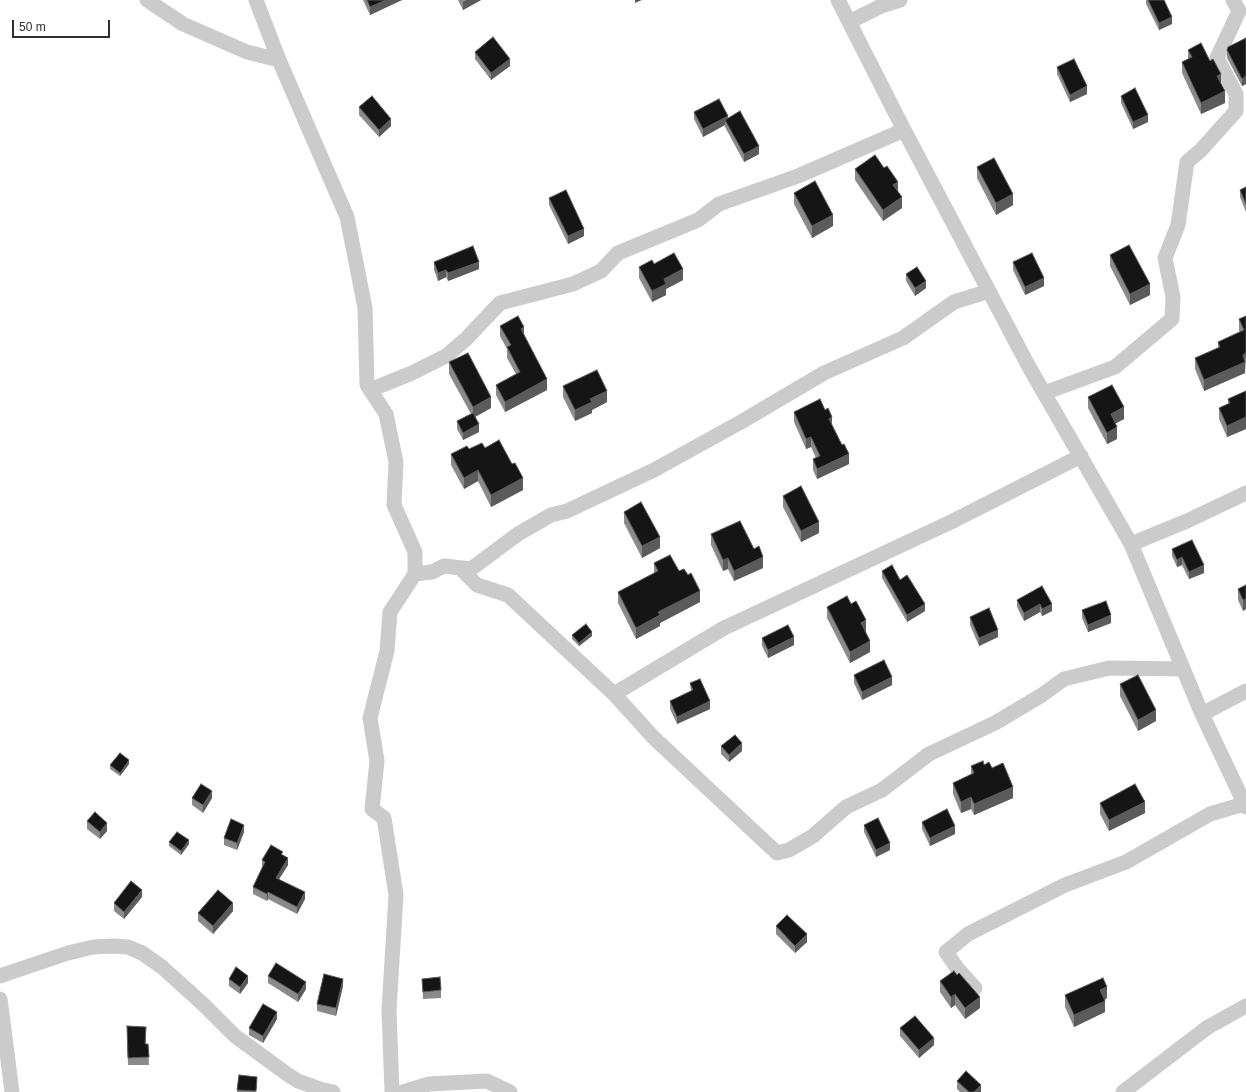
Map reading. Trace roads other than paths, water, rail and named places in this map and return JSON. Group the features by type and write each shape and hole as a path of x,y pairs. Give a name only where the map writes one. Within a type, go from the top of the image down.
{"street":[{"path":"147,0 183,24 247,52 279,60"},
{"path":"256,0 279,60 347,216 365,308 367,385 386,414 396,462 394,506 415,552 415,574 390,612 387,652 370,718 377,761 372,809 384,818 396,895 389,1010 392,1092"},
{"path":"838,0 904,130 989,291 1044,393 1131,544 1202,714 1245,805 1210,814 1126,862 1065,885 968,934 946,952 957,968 975,988"},
{"path":"849,22 881,6 900,0"},
{"path":"1044,393 1115,367 1172,319 1173,297 1165,258 1178,225 1187,162 1202,150 1236,111 1236,94 1217,58 1239,11 1233,0"},
{"path":"370,390 412,373 446,356 466,339 500,302 573,284 601,271 618,253 698,220 719,204 798,176 904,130"},
{"path":"415,574 432,572 444,566 471,569 512,537 551,515 567,511 654,470 741,422 824,373 903,338 954,302 989,291"},
{"path":"614,694 724,628 953,522 1081,456"},
{"path":"1131,544 1187,521 1246,492"},
{"path":"460,568 477,585 508,595 614,694 654,738 777,853 789,850 813,836 846,807 882,790 928,754 995,723 1042,696 1064,679 1109,668 1183,669"},
{"path":"1202,714 1246,692"},
{"path":"0,976 68,953 93,947 128,947 142,953 162,967 204,1005 235,1036 287,1074 298,1081 320,1089 334,1092"},
{"path":"0,999 12,1092"},
{"path":"1123,1092 1208,1027 1246,1006"},
{"path":"403,1092 429,1084 487,1081 503,1090"}]}
